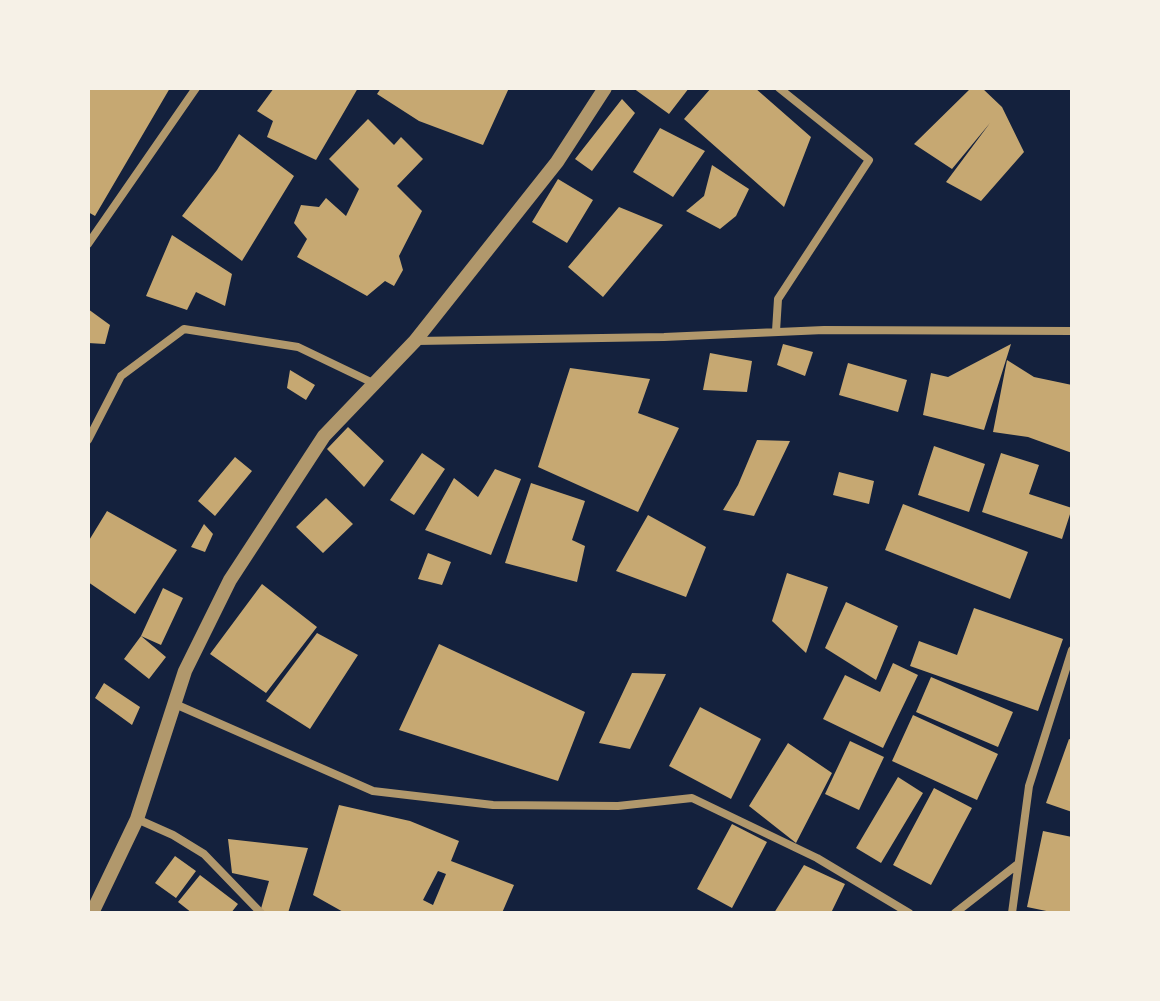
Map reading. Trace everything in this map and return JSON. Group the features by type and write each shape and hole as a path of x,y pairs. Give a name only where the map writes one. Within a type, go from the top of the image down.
{"street":[{"path":"88,244 196,88"},
{"path":"91,908 137,819 185,671 230,580 324,436 415,341 557,162 605,88"},
{"path":"776,331 778,299 869,160 779,88"},
{"path":"88,440 121,376 184,329 298,347 373,383"},
{"path":"415,341 664,337 776,331 1072,331"},
{"path":"1012,913 1029,786 1072,650"},
{"path":"175,704 373,791 493,805 618,806 692,798 817,858 909,913"},
{"path":"137,819 173,835 204,854 261,913"},
{"path":"955,913 1018,864"}],"building":[{"path":"88,88 170,88 95,216 88,212"},
{"path":"274,88 358,88 316,160 267,137 273,121 257,111"},
{"path":"381,88 509,88 483,145 419,121 377,94"},
{"path":"633,88 689,88 669,114"},
{"path":"711,88 755,88 811,137 784,207 684,119"},
{"path":"971,88 982,88 1002,107 1024,152 981,201 946,182 990,123 952,169 914,144"},
{"path":"622,99 635,113 592,171 575,159"},
{"path":"368,119 394,145 401,137 423,159 397,186 422,211 399,256 403,270 394,286 385,281 367,296 297,257 307,239 294,223 301,205 319,207 326,198 346,216 359,189 329,159"},
{"path":"660,128 705,151 673,197 633,172"},
{"path":"239,134 294,176 242,261 182,216 217,170"},
{"path":"712,165 749,189 736,216 720,229 686,211 704,196"},
{"path":"558,179 593,200 567,243 532,222"},
{"path":"619,207 663,225 603,297 568,267"},
{"path":"172,235 232,274 225,306 196,292 187,310 146,296"},
{"path":"88,309 110,325 105,344 88,343"},
{"path":"783,344 813,352 805,376 777,365"},
{"path":"1011,344 984,430 923,415 931,373 948,377"},
{"path":"710,353 752,361 747,392 703,390"},
{"path":"1007,360 1034,377 1072,385 1072,453 1028,437 993,432"},
{"path":"848,363 907,380 898,412 839,395"},
{"path":"570,368 650,379 638,413 679,428 638,512 538,467"},
{"path":"290,370 315,385 306,400 287,388"},
{"path":"348,427 384,461 364,487 327,449"},
{"path":"757,440 790,441 754,516 723,510 738,485"},
{"path":"934,446 985,464 969,512 918,495"},
{"path":"422,453 445,469 414,515 390,500"},
{"path":"1001,453 1039,465 1029,494 1072,508 1062,539 982,512"},
{"path":"235,457 252,471 215,516 198,501"},
{"path":"495,469 521,479 491,555 425,530 454,478 478,497"},
{"path":"839,472 874,481 869,504 833,495"},
{"path":"531,483 585,501 572,540 585,546 577,582 505,563"},
{"path":"326,498 353,524 323,553 296,527"},
{"path":"903,504 1028,552 1010,599 885,550"},
{"path":"107,511 177,550 135,614 88,582 88,542"},
{"path":"648,515 706,547 686,597 616,571"},
{"path":"204,524 213,534 205,552 191,547"},
{"path":"428,553 451,562 442,585 418,579"},
{"path":"787,573 828,587 806,653 772,621"},
{"path":"262,584 317,627 266,693 210,654"},
{"path":"163,588 183,598 161,645 141,636"},
{"path":"846,602 898,626 876,680 825,648"},
{"path":"974,608 1063,639 1038,711 910,666 919,641 957,655"},
{"path":"317,633 358,655 310,729 266,701"},
{"path":"141,636 166,657 149,679 124,659"},
{"path":"439,644 585,712 558,781 399,730"},
{"path":"893,663 918,675 883,748 823,719 845,675 880,692"},
{"path":"632,673 666,674 630,749 599,743"},
{"path":"931,677 1013,712 998,747 916,712"},
{"path":"104,683 140,707 132,725 95,698"},
{"path":"700,707 761,739 731,799 669,766"},
{"path":"913,715 998,754 977,800 892,761"},
{"path":"1069,739 1072,740 1072,812 1046,803"},
{"path":"850,741 884,757 859,810 825,794"},
{"path":"788,743 832,773 796,843 749,806"},
{"path":"898,777 923,793 881,863 856,848"},
{"path":"934,788 972,808 931,885 893,865"},
{"path":"339,805 410,821 459,841 451,861 514,885 502,913 345,913 313,895","holes":["438,871 446,874 433,905 423,900"]},
{"path":"732,824 767,842 732,908 697,889"},
{"path":"1043,831 1072,837 1072,913 1027,907"},
{"path":"228,839 308,848 288,913 260,912 269,881 232,873"},
{"path":"175,856 196,871 176,898 155,883"},
{"path":"804,865 845,884 831,913 774,913"},
{"path":"200,875 238,904 231,913 192,913 178,902"}]}
